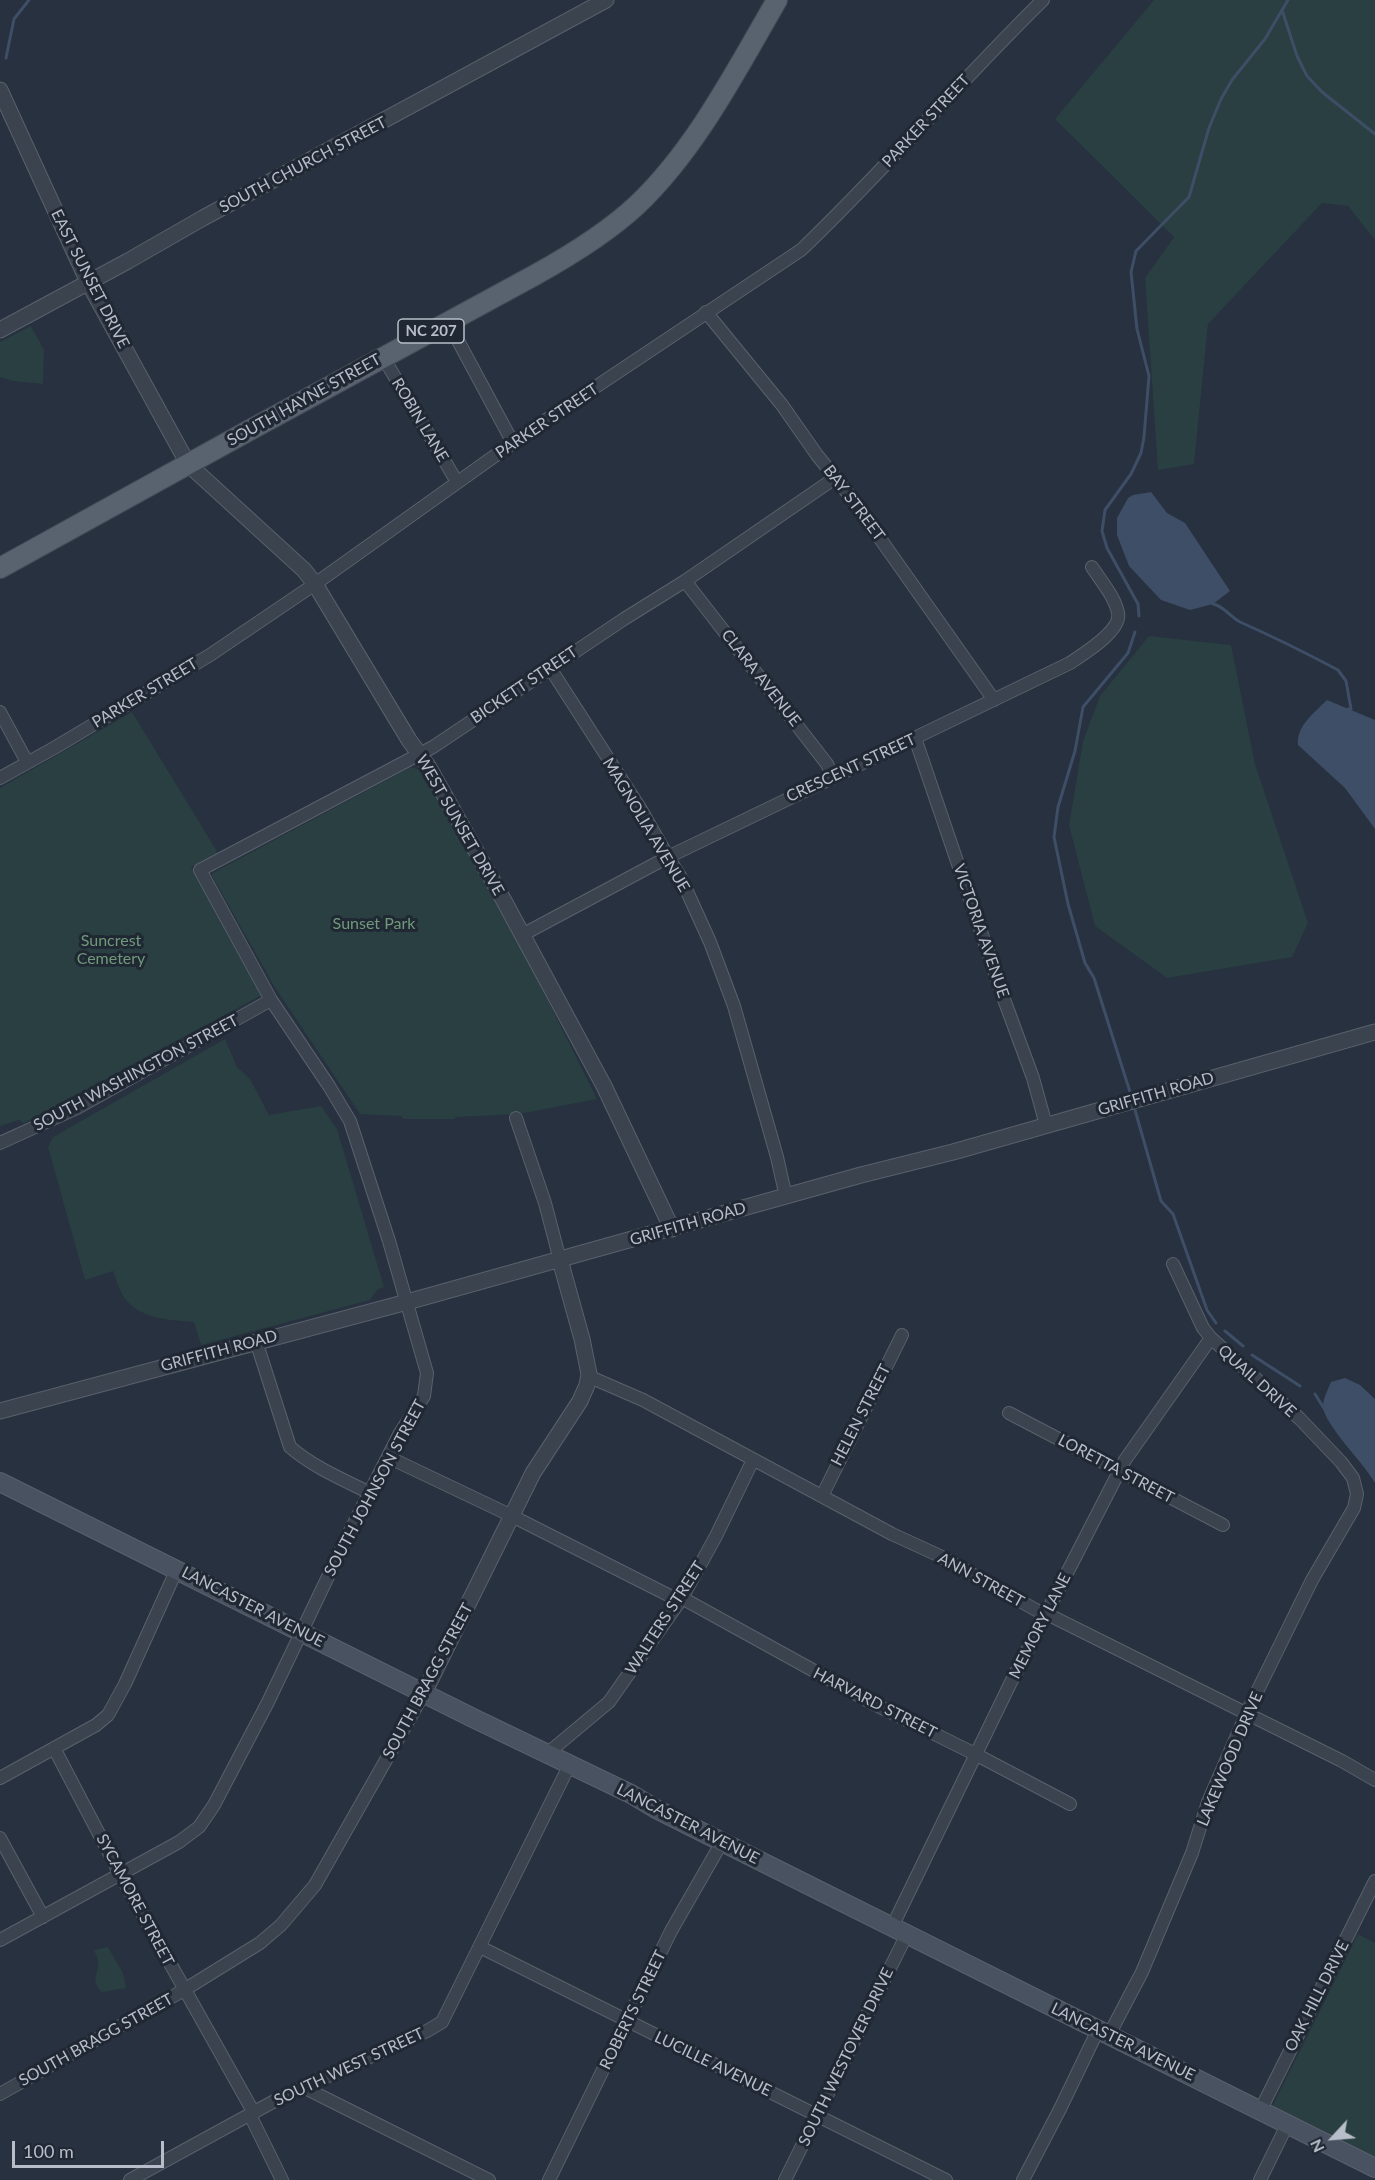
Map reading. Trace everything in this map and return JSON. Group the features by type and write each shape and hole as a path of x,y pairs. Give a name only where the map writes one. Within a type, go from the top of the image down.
{"main road":[{"name":"SOUTH HAYNE STREET","path":"0,568 563,259 608,228 637,205 690,144 777,0"},
{"name":"LANCASTER AVENUE","path":"0,1482 570,1764 1375,2168"}],"street":[{"name":"SOUTH CHURCH STREET","path":"0,330 211,213 606,0"},
{"name":"PARKER STREET","path":"0,778 210,655 315,584 513,443 801,250 839,214 996,46 1043,0"},
{"name":"EAST SUNSET DRIVE","path":"0,90 88,282 189,464"},
{"name":"BAY STREET","path":"706,312 782,405 878,533 994,700"},
{"path":"448,322 513,443"},
{"name":"ROBIN LANE","path":"383,357 457,482"},
{"name":"WEST SUNSET DRIVE","path":"189,464 304,570 315,584 409,740 420,754 522,935 604,1086 672,1229"},
{"name":"BICKETT STREET","path":"200,870 433,747 624,619 685,581 835,478"},
{"name":"CRESCENT STREET","path":"522,935 668,857 1070,663 1095,645 1118,622 1119,615 1115,602 1092,567"},
{"name":"CLARA AVENUE","path":"685,581 820,755 833,777"},
{"name":"MAGNOLIA AVENUE","path":"550,668 640,808 680,876 710,942 734,1006 777,1157 786,1197"},
{"path":"0,711 27,762"},
{"name":"VICTORIA AVENUE","path":"915,738 1033,1078 1046,1125"},
{"name":"SOUTH JOHNSON STREET","path":"0,1940 179,1842 199,1827 214,1805 303,1632 400,1433 424,1396 427,1385 427,1373 407,1302 351,1121 271,1000 200,870"},
{"name":"SOUTH WASHINGTON STREET","path":"0,1143 77,1108 271,1000"},
{"name":"GRIFFITH ROAD","path":"0,1411 560,1260 861,1174 953,1152 1375,1032"},
{"path":"516,1118 545,1203 590,1377"},
{"name":"QUAIL DRIVE","path":"1173,1264 1203,1328 1211,1338 1300,1419 1347,1470 1356,1487"},
{"name":"HELEN STREET","path":"822,1496 902,1335"},
{"name":"MEMORY LANE","path":"899,1930 975,1754 1125,1460 1211,1338"},
{"path":"256,1341 290,1447 303,1458 370,1493"},
{"name":"ANN STREET","path":"590,1377 643,1400 892,1534 940,1556 1036,1611 1247,1714 1375,1780"},
{"name":"SOUTH BRAGG STREET","path":"0,2094 184,1990 260,1943 281,1924 315,1885 424,1693 544,1453 580,1401 590,1377"},
{"name":"LORETTA STREET","path":"1009,1413 1223,1525"},
{"name":"HARVARD STREET","path":"388,1457 681,1600 876,1706 1070,1804"},
{"name":"WALTERS STREET","path":"548,1754 609,1702 681,1600 716,1536 753,1460"},
{"name":"LAKEWOOD DRIVE","path":"1023,2180 1104,2032 1142,1972 1192,1853 1208,1802 1247,1714 1312,1580 1354,1508 1356,1487"},
{"path":"0,1778 96,1725 108,1715 125,1684 177,1569"},
{"name":"SYCAMORE STREET","path":"54,1748 120,1875 252,2114 282,2180"},
{"name":"SOUTH WEST STREET","path":"130,2180 303,2087 442,2022 570,1764"},
{"path":"0,1839 43,1917"},
{"name":"ROBERTS STREET","path":"549,2180 671,1931 722,1842"},
{"name":"OAK HILL DRIVE","path":"1260,2111 1375,1881"},
{"name":"SOUTH WESTOVER DRIVE","path":"785,2180 899,1930"},
{"name":"LUCILLE AVENUE","path":"480,1947 946,2180"},
{"path":"303,2087 489,2180"},
{"path":"1260,2180 1287,2125"}],"green space":[{"path":"1154,0 1375,0 1375,240 1348,206 1322,203 1208,324 1194,464 1158,470 1145,278 1174,237 1055,119"},
{"path":"31,326 44,350 43,384 13,381 0,377 0,342"},
{"path":"1149,636 1231,645 1255,764 1308,923 1292,957 1167,978 1095,926 1069,825 1083,741 1100,696"},
{"name":"Suncrest Cemetery","path":"132,712 218,853 191,867 262,995 24,1123 19,1120 0,1126 0,788"},
{"name":"Sunset Park","path":"411,767 420,770 528,961 597,1099 519,1114 455,1117 455,1119 404,1119 401,1116 360,1114 274,986 211,874"},
{"path":"225,1039 237,1067 250,1079 269,1115 321,1106 337,1129 384,1287 377,1290 370,1300 201,1345 194,1322 154,1317 136,1309 122,1294 113,1271 85,1280 48,1147 53,1137"},
{"path":"1358,1934 1375,1943 1375,2158 1272,2107"},
{"path":"108,1947 123,1973 126,1988 102,1992 96,1982 98,1963 94,1950"}],"water":[{"path":"1151,492 1167,513 1185,523 1230,591 1213,604 1190,610 1161,600 1129,566 1117,535 1117,518 1128,498"},
{"path":"1327,700 1375,720 1375,829 1345,788 1298,745 1303,726"},
{"path":"1345,1378 1360,1385 1375,1399 1375,1483 1336,1433 1325,1413 1323,1405 1331,1382"}],"waterway":[{"path":"6,58 14,19 29,0"},
{"path":"1139,616 1138,604 1107,548 1102,531 1105,510 1131,474 1141,453 1144,437 1149,376 1137,329 1131,272 1136,251 1189,197 1209,128 1221,99 1232,80 1265,39 1288,0"},
{"path":"1282,10 1297,56 1307,76 1322,92 1375,134"},
{"path":"1213,604 1240,622 1338,670 1346,681 1351,709 1348,709"},
{"path":"1130,1092 1094,978 1085,963 1068,904 1054,837 1058,807 1075,751 1083,707 1128,653 1135,632"},
{"path":"1135,1110 1161,1201 1173,1214 1207,1310 1216,1323"},
{"path":"1225,1331 1243,1346"},
{"path":"1252,1355 1300,1386"},
{"path":"1315,1394 1325,1410"}]}
